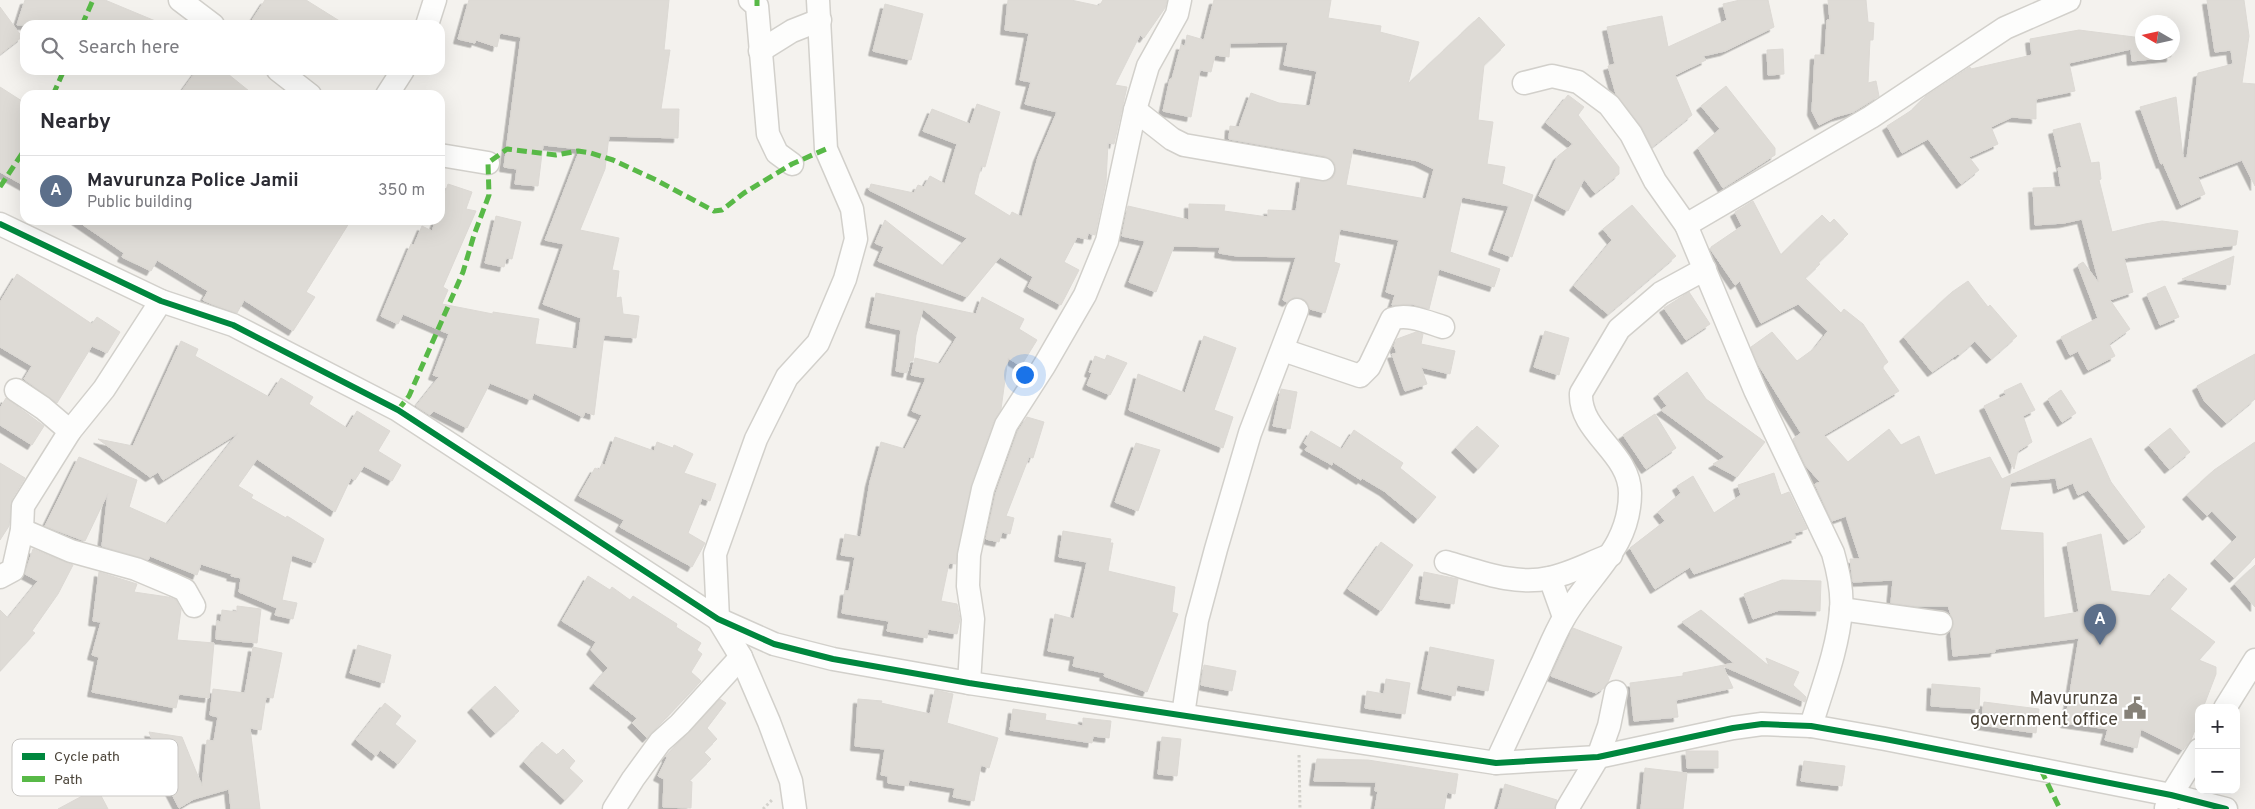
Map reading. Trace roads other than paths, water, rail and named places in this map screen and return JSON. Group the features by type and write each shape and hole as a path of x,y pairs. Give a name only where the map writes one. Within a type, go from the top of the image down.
{"street":[{"path":"180,0 206,20"},
{"path":"429,20 435,0"},
{"path":"750,0 757,6 768,134 777,153 792,164"},
{"path":"969,683 973,619 968,586 969,555 983,489 1006,426 1044,366 1085,295 1107,241 1135,110 1148,66 1177,14 1180,0"},
{"path":"1686,225 1871,117 2005,28 2069,0"},
{"path":"760,51 792,31 819,10"},
{"path":"794,809 791,782 741,657 718,619 714,554 756,439 787,377 818,342 845,279 856,239 852,209 826,149 819,10"},
{"path":"284,75 304,90"},
{"path":"390,90 400,75"},
{"path":"1524,83 1552,76 1578,82 1609,105 1631,134 1655,181 1686,225 1756,390 1833,553 1839,576 1841,610 1831,661 1811,726"},
{"path":"1135,110 1172,139 1184,145 1323,168"},
{"path":"445,156 488,163"},
{"path":"0,224 161,301 233,325 398,410 718,619 774,644 833,659 969,683 1496,763 1598,757 1733,728 1762,724 1811,726 1876,737 2168,802 2226,809"},
{"path":"1496,763 1564,617 1611,554 1625,528 1630,492 1624,467 1585,417 1580,405 1581,393 1619,329 1661,293 1705,269"},
{"path":"0,577 13,570 22,530 23,506 70,430 104,389 161,301"},
{"path":"1183,715 1196,620 1216,548 1250,433 1297,310"},
{"path":"1283,350 1360,376 1368,367 1392,319 1398,316 1411,318 1443,327"},
{"path":"16,390 43,408 70,430"},
{"path":"22,530 70,552 114,562 174,584 185,590 194,606"},
{"path":"1446,562 1493,576 1527,580 1550,578 1611,554"},
{"path":"1550,578 1564,617"},
{"path":"1841,610 1941,623"},
{"path":"614,809 660,742 680,724 741,657"},
{"path":"2228,704 2255,660"},
{"path":"1567,809 1598,757 1609,726 1616,692"},
{"path":"2168,802 2195,757"}],"place":[{"name":"Mavurunza Police Jamii","path":"2100,645"},
{"name":"Mavurunza government office","path":"2135,708"}]}
